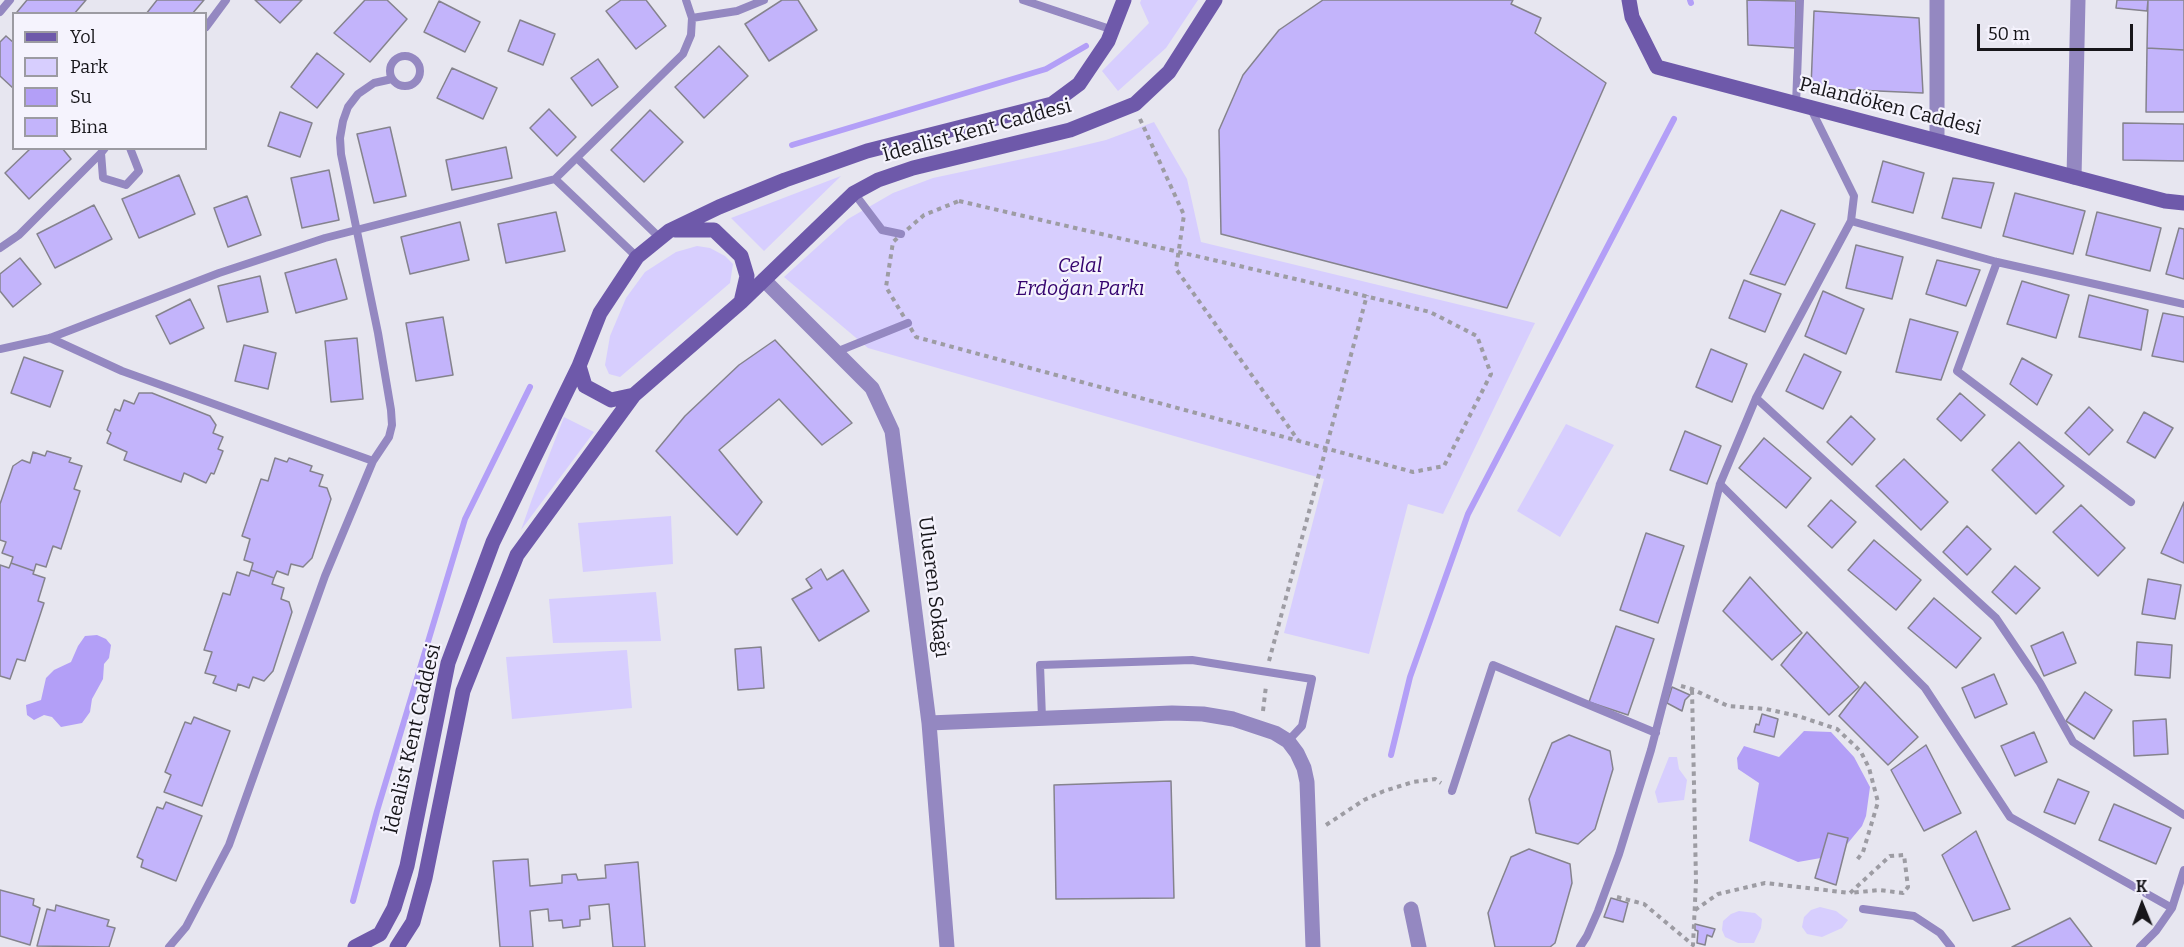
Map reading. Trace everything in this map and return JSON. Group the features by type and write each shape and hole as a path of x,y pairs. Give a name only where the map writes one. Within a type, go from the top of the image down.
{"street":[{"name":"İdealist Kent Caddesi","path":"355,947 380,934 394,908 407,866 448,663 493,542 579,366 600,313 637,257 665,234 719,207 785,180 867,151 1052,104 1079,84 1108,41 1124,0"},
{"name":"İdealist Kent Caddesi","path":"397,947 413,922 425,878 463,691 518,555 634,395 741,302 854,193 878,180 913,168 1070,130 1134,105 1169,72 1215,0"},
{"name":"Palandöken Caddesi","path":"1629,0 1632,17 1657,68 2165,201 2184,202"},
{"path":"1937,0 1937,140"},
{"path":"2074,177 2078,0"},
{"path":"665,234 714,230 741,256 747,276 741,302"},
{"name":"Ulueren Sokağı","path":"764,280 872,388 892,431 929,723 947,947"},
{"path":"579,366 585,386 611,400 634,395"},
{"path":"929,723 1203,714 1233,718 1275,733 1288,741 1297,753 1307,782 1314,947"},
{"path":"1411,909 1419,947"}],"lane":[{"path":"0,12 10,0"},
{"path":"207,26 226,0"},
{"path":"0,349 50,338 219,273 325,238 555,179 683,54 691,34 692,18 686,0"},
{"path":"692,18 737,11 764,0"},
{"path":"1023,0 1113,30"},
{"path":"1580,947 1587,936 1619,854 1656,733 1720,484 1756,398 1851,221 1854,196 1804,107 1800,0"},
{"path":"169,947 186,927 229,845 325,576 373,462 389,437 392,425 391,410 378,333 340,154 340,138 348,107 357,94 374,83 392,79"},
{"path":"103,151 103,178 126,185 140,171 131,150"},
{"path":"0,248 19,235 103,151"},
{"path":"577,158 665,234"},
{"path":"555,179 637,257"},
{"path":"854,193 882,230 901,234"},
{"path":"1851,221 1997,262 2184,304"},
{"path":"1997,262 1957,370 2131,502"},
{"path":"836,352 908,323"},
{"path":"50,338 122,371 373,462"},
{"path":"1756,398 1996,618 2040,683 2073,742 2184,815"},
{"path":"1720,484 1925,688 2010,817 2172,908"},
{"path":"1042,718 1040,664 1192,660 1268,670 1312,679 1302,726 1288,741"},
{"path":"1452,791 1493,664 1656,733"},
{"path":"2140,947 2156,931 2172,908 2184,873"},
{"path":"1863,909 1914,916 1940,933 1951,947"}],"path":[{"path":"1134,105 1184,215 1176,269 1298,440"},
{"path":"959,201 1179,252 1430,312 1477,336 1491,374 1444,466 1413,472 916,337 886,287 893,242 924,215 959,201"},
{"path":"1261,727 1270,656 1366,296"},
{"path":"1669,683 1692,689 1728,706 1766,709 1798,716 1837,729 1853,744 1869,768 1878,802 1863,852 1856,861"},
{"path":"1604,894 1644,904 1693,945 1696,881 1692,689"},
{"path":"1310,836 1364,800 1384,791 1413,782 1435,779 1452,791"},
{"path":"1695,910 1718,894 1765,883 1850,893 1879,891 1902,893 1908,887 1904,855 1890,856 1850,893"}],"green space":[{"path":"1141,0 1198,0 1166,48 1118,91 1102,71 1149,23 1140,3"},
{"name":"Celal Erdoğan Parkı","path":"1154,122 1187,179 1201,242 1535,323 1443,514 1408,504 1369,654 1284,633 1324,479 868,348 784,277 848,219 893,193 933,178 1106,140"},
{"path":"841,176 764,251 731,218"},
{"path":"697,246 710,248 725,256 733,264 730,283 620,377 609,374 605,365 610,336 626,298 645,272 676,252"},
{"path":"564,417 594,432 521,530 532,499"},
{"path":"1566,424 1614,445 1560,537 1517,511"},
{"path":"671,516 673,564 583,572 578,523"},
{"path":"656,592 661,641 553,643 549,599"},
{"path":"627,650 632,708 512,719 506,657"},
{"path":"1669,757 1677,757 1679,769 1687,780 1684,800 1658,803 1655,792"},
{"path":"1820,907 1836,911 1848,920 1842,928 1822,937 1807,934 1802,927 1804,917 1811,910"},
{"path":"1739,911 1755,913 1762,919 1761,928 1754,943 1738,943 1725,937 1722,930 1723,921"}],"water":[{"path":"97,635 106,639 111,645 109,658 104,664 103,679 92,699 90,712 82,723 61,727 52,717 44,715 34,720 27,715 26,705 41,700 46,678 54,670 71,662 85,636"},
{"path":"1804,731 1831,732 1854,757 1870,787 1866,816 1862,826 1838,855 1798,862 1749,841 1759,783 1738,769 1737,758 1744,746 1779,757"}],"building":[{"path":"27,0 86,0 76,12 17,12"},
{"path":"157,0 204,0 194,12 148,12"},
{"path":"255,0 302,0 280,23"},
{"path":"365,0 387,0 407,19 370,62 334,33"},
{"path":"621,0 646,0 666,26 636,49 606,11"},
{"path":"782,0 798,0 817,30 769,61 745,24"},
{"path":"1323,0 1513,0 1511,4 1541,18 1535,33 1606,83 1507,308 1221,234 1219,130 1243,75 1279,30"},
{"path":"1747,0 1796,1 1795,48 1748,45"},
{"path":"2117,0 2148,0 2147,11 2116,8"},
{"path":"2148,0 2184,0 2184,50 2147,48"},
{"path":"439,1 480,22 465,52 424,32"},
{"path":"1814,11 1919,18 1923,93 1811,88"},
{"path":"520,20 555,34 543,65 508,51"},
{"path":"6,36 12,41 12,87 0,76 0,42"},
{"path":"719,46 748,76 704,118 675,87"},
{"path":"2147,48 2184,50 2184,112 2146,112"},
{"path":"317,53 344,74 317,108 291,87"},
{"path":"598,59 618,87 592,106 571,78"},
{"path":"452,68 497,88 483,119 437,98"},
{"path":"549,109 576,137 557,156 530,128"},
{"path":"650,110 683,142 644,182 611,150"},
{"path":"280,112 312,123 300,157 268,146"},
{"path":"2123,123 2184,124 2184,161 2123,160"},
{"path":"390,127 406,196 374,203 357,134"},
{"path":"506,147 512,178 452,190 446,160"},
{"path":"29,150 64,150 71,159 29,199 5,173"},
{"path":"1883,161 1924,173 1913,213 1872,202"},
{"path":"329,170 339,220 302,228 291,178"},
{"path":"179,175 195,214 139,238 122,199"},
{"path":"1953,178 1994,183 1981,228 1942,218"},
{"path":"2015,193 2085,211 2073,254 2003,236"},
{"path":"247,196 261,235 228,247 214,208"},
{"path":"94,205 112,239 55,268 37,234"},
{"path":"1781,210 1815,224 1785,285 1750,274"},
{"path":"556,212 565,251 506,263 498,224"},
{"path":"2097,212 2161,228 2150,271 2086,255"},
{"path":"460,222 469,260 410,274 401,237"},
{"path":"2179,228 2184,229 2184,279 2166,274"},
{"path":"1856,245 1903,257 1892,299 1846,288"},
{"path":"20,258 41,284 13,307 0,291 0,274"},
{"path":"336,259 347,299 296,313 285,273"},
{"path":"1937,260 1980,270 1966,306 1926,294"},
{"path":"260,276 268,312 227,322 218,286"},
{"path":"1744,280 1781,294 1765,332 1729,318"},
{"path":"2022,281 2069,295 2056,338 2007,324"},
{"path":"1823,291 1864,309 1846,354 1805,336"},
{"path":"2089,295 2148,310 2141,350 2079,337"},
{"path":"190,299 204,328 170,344 156,316"},
{"path":"2163,313 2184,317 2184,362 2152,356"},
{"path":"443,317 453,375 416,381 406,323"},
{"path":"1910,319 1958,332 1941,380 1896,372"},
{"path":"357,338 363,399 331,402 325,341"},
{"path":"775,340 852,423 822,445 779,399 719,450 762,502 737,535 656,451 685,416 739,365"},
{"path":"244,345 276,353 268,389 235,381"},
{"path":"1711,349 1747,364 1732,402 1696,387"},
{"path":"1804,354 1841,372 1823,409 1786,391"},
{"path":"24,357 63,371 50,407 11,393"},
{"path":"2022,358 2052,375 2037,405 2010,384"},
{"path":"139,393 152,393 210,416 216,425 213,433 223,437 218,449 223,451 214,474 211,473 206,483 184,473 181,482 124,460 127,452 107,443 111,433 107,430 115,409 120,411 124,400 134,404"},
{"path":"1960,393 1985,415 1961,441 1937,419"},
{"path":"2089,407 2113,430 2089,455 2065,433"},
{"path":"2144,412 2173,428 2155,458 2127,442"},
{"path":"1851,416 1875,439 1852,465 1827,442"},
{"path":"1685,431 1721,446 1707,484 1670,470"},
{"path":"1764,438 1811,478 1786,508 1739,468"},
{"path":"2019,442 2064,486 2036,514 1992,470"},
{"path":"47,451 71,458 69,462 82,466 74,489 80,491 61,549 53,546 46,567 36,564 34,571 11,563 13,557 2,553 6,542 0,540 0,504 13,466 22,460 30,463 33,452 45,456"},
{"path":"275,458 287,462 289,458 312,466 310,471 323,475 319,486 327,488 331,499 312,558 303,567 291,564 288,575 277,571 274,578 251,570 253,563 244,560 250,539 242,536 261,479 268,481"},
{"path":"1904,459 1948,502 1921,530 1876,486"},
{"path":"1831,500 1856,522 1832,548 1808,526"},
{"path":"2184,502 2184,563 2161,553"},
{"path":"2081,505 2125,548 2098,576 2053,532"},
{"path":"1967,526 1991,549 1967,575 1943,552"},
{"path":"1646,533 1684,546 1658,623 1620,610"},
{"path":"1874,540 1921,580 1896,610 1848,570"},
{"path":"11,563 34,571 33,574 45,578 38,601 44,603 25,661 17,659 10,679 0,676 0,565 9,568"},
{"path":"2015,566 2040,588 2016,614 1992,592"},
{"path":"821,569 827,580 843,570 869,611 819,641 792,599 812,588 806,579"},
{"path":"251,570 274,578 272,584 284,588 281,599 289,602 292,612 273,671 264,681 253,677 249,688 238,684 236,691 213,683 216,676 205,673 212,652 204,650 223,593 230,595 237,572 249,576"},
{"path":"1750,577 1802,633 1772,660 1723,611"},
{"path":"2148,579 2181,585 2175,619 2142,614"},
{"path":"1934,598 1981,638 1956,668 1908,628"},
{"path":"1616,626 1654,639 1628,715 1589,702"},
{"path":"1807,632 1859,687 1829,715 1781,665"},
{"path":"2063,632 2076,663 2044,676 2031,646"},
{"path":"2137,642 2172,645 2170,678 2135,675"},
{"path":"761,647 764,688 738,690 735,649"},
{"path":"1994,674 2007,704 1975,718 1962,688"},
{"path":"1865,682 1918,737 1888,765 1839,716"},
{"path":"1672,687 1690,695 1685,700 1682,711 1667,703"},
{"path":"2085,692 2112,710 2094,739 2066,721"},
{"path":"1762,714 1778,719 1774,737 1754,732"},
{"path":"194,717 230,731 202,806 164,792 171,775 165,772 185,722 191,724"},
{"path":"2166,719 2168,754 2134,756 2133,721"},
{"path":"2034,732 2047,762 2015,776 2001,746"},
{"path":"1569,735 1610,751 1613,769 1595,829 1578,844 1536,833 1529,799 1552,743"},
{"path":"1926,745 1961,813 1924,831 1891,770"},
{"path":"2058,779 2089,792 2075,824 2044,812"},
{"path":"1171,781 1174,898 1056,899 1054,785"},
{"path":"166,802 202,816 176,881 141,867 143,860 137,857 157,807 163,809"},
{"path":"2114,804 2171,828 2156,864 2099,840"},
{"path":"1976,831 2010,909 1973,921 1942,855"},
{"path":"1828,833 1848,838 1836,885 1815,878"},
{"path":"1529,849 1570,864 1572,883 1555,943 1550,947 1495,947 1488,913 1511,857"},
{"path":"528,859 530,886 562,883 562,875 576,874 578,880 606,878 605,865 638,862 645,947 613,947 609,904 589,906 590,919 580,920 580,926 563,928 562,920 549,921 548,909 530,911 533,947 500,947 493,861"},
{"path":"0,890 34,899 33,905 40,908 30,945 0,936"},
{"path":"1611,898 1628,903 1623,922 1604,917"},
{"path":"56,905 109,920 107,926 115,928 109,947 37,946 47,909 55,911"},
{"path":"2070,918 2092,947 2012,947"},
{"path":"1695,924 1715,929 1712,937 1707,935 1705,945 1697,943 1698,931 1695,930"}],"waterway":[{"path":"792,145 1046,69 1086,46"},
{"path":"1391,755 1410,677 1468,514 1674,119"},
{"path":"353,901 377,811 465,519 530,387"}]}
